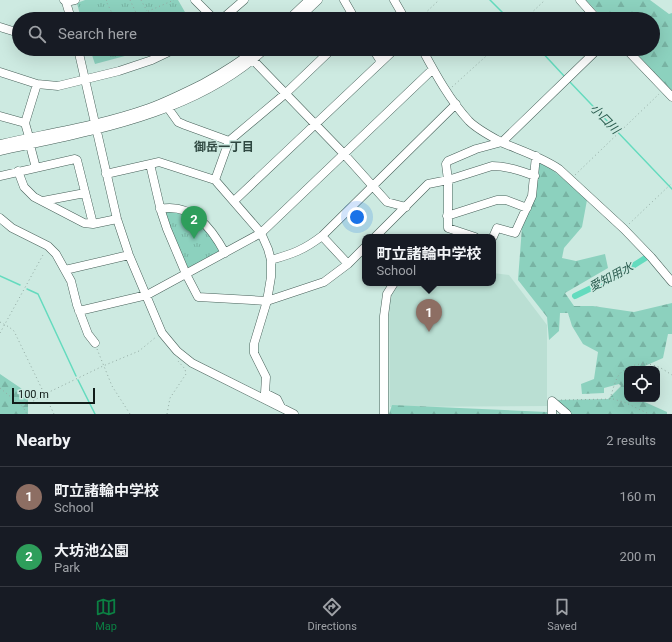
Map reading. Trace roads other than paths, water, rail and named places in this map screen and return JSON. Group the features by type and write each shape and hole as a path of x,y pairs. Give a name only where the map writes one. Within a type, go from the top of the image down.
{"street":[{"path":"69,12 65,1 75,0"},
{"path":"195,0 207,12"},
{"path":"230,12 244,0"},
{"path":"296,12 309,0"},
{"path":"305,12 318,0"},
{"path":"344,0 351,12"},
{"path":"394,0 401,12"},
{"path":"580,0 591,12"},
{"path":"0,27 12,31"},
{"path":"80,56 117,219 129,255 162,332 179,354 197,366 294,414"},
{"path":"0,72 37,84 58,86 133,67 160,56"},
{"path":"95,127 166,101 212,78 245,56"},
{"path":"0,144 29,141 138,119 168,108 212,87 247,56"},
{"path":"253,56 285,94 344,154 387,202 406,207"},
{"path":"215,180 229,141 285,94 325,56"},
{"path":"377,56 381,62"},
{"path":"234,201 387,56"},
{"path":"426,56 447,92 470,122 502,142 549,162 570,179 624,229 672,282"},
{"path":"467,234 448,228 448,180 446,168 448,162 476,149 502,142 591,56"},
{"path":"633,56 672,97"},
{"path":"79,311 147,296 261,233 433,69"},
{"path":"36,168 25,123 37,84"},
{"path":"271,260 301,250 322,236 456,104"},
{"path":"168,108 178,122 229,141"},
{"path":"0,116 25,123"},
{"path":"0,151 29,141"},
{"path":"494,234 497,228 516,233 532,196 536,156"},
{"path":"0,176 76,159 93,224"},
{"path":"106,174 150,164 163,163 215,180 261,233 268,248 271,260 271,277 267,302 254,344 254,353 266,377 265,393 278,399 281,407"},
{"path":"150,164 160,209 167,229 198,298 267,302 324,282 348,264 362,250"},
{"path":"378,234 428,184 448,180 492,166 500,166 535,176"},
{"path":"18,172 24,187 34,197 84,223 93,224 117,219"},
{"path":"43,201 85,193"},
{"path":"447,216 497,200 506,200 527,208"},
{"path":"160,209 169,207 180,208 193,214 203,222 225,253"},
{"path":"0,218 12,228 48,246 56,254 71,281 79,311 88,334 95,343"},
{"path":"322,236 348,264"},
{"path":"65,270 129,255"},
{"path":"384,414 384,316 387,294 392,286"},
{"path":"552,414 552,401 567,414"}],"waterway":[{"name":"小口川","path":"490,0 502,12"},
{"name":"小口川","path":"546,56 565,77"},
{"name":"小口川","path":"569,81 672,189"},
{"name":"愛知用水","path":"575,296 620,274 647,257"},
{"path":"0,276 20,285"},
{"path":"27,289 38,294 76,376"},
{"path":"78,380 95,414"}],"place":[{"name":"大坊池公園","path":"194,239"},
{"name":"町立諸輪中学校","path":"429,332"}],"district":[{"name":"御岳一丁目","path":"224,147"}]}
